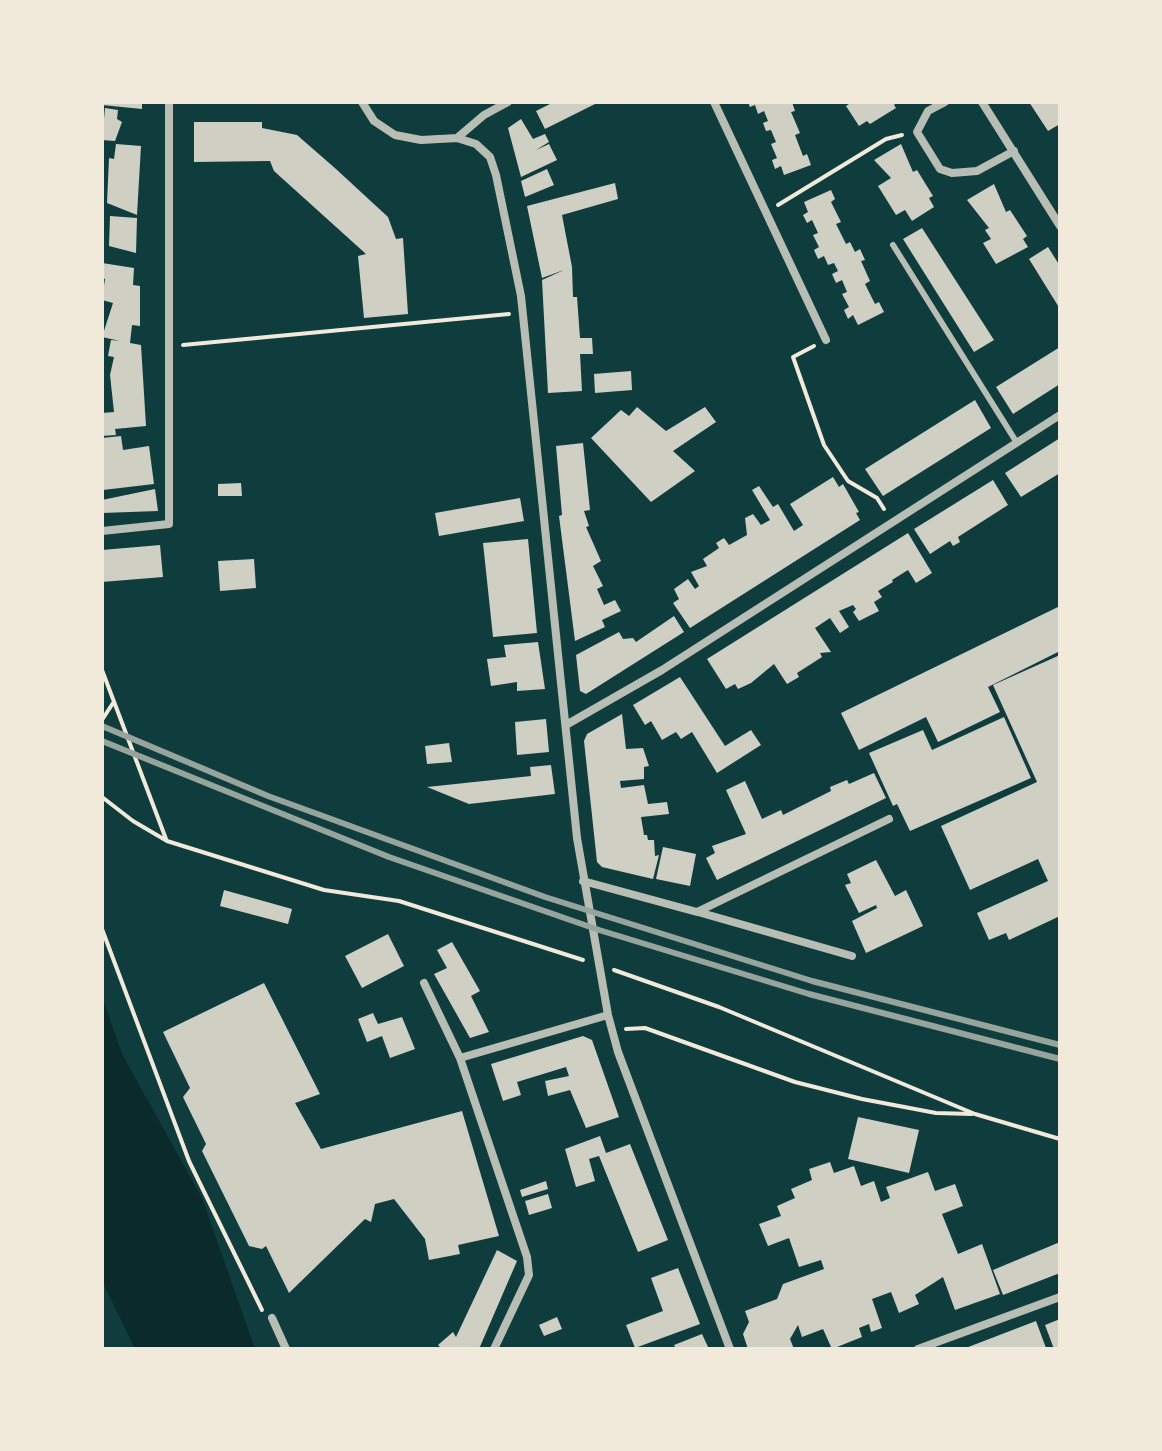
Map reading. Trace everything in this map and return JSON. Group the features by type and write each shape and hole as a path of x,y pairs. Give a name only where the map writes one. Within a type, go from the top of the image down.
{"street":[{"path":"102,531 169,524 169,102"},
{"path":"362,102 374,121 395,135 421,140 457,138 476,144 490,157 519,280 583,881 608,1015 730,1349"},
{"path":"457,138 484,115 508,102"},
{"path":"714,102 826,340"},
{"path":"945,102 928,111 917,132 940,169 952,173 977,171 1014,151"},
{"path":"982,102 1060,226"},
{"path":"566,725 662,670 1060,415"},
{"path":"697,912 889,819"},
{"path":"583,881 852,956"},
{"path":"424,983 460,1058 527,1257 529,1275 494,1349"},
{"path":"460,1058 608,1015"},
{"path":"918,1349 1060,1297"},
{"path":"272,1318 286,1349"}],"lane":[{"path":"893,245 1017,443"}],"path":[{"path":"765,210 886,139 917,132"},
{"path":"169,346 523,313"},
{"path":"826,340 793,357 803,390 824,445 848,481 877,498 892,522"},
{"path":"102,670 167,841"},
{"path":"102,720 113,703"},
{"path":"102,797 133,821 167,841 324,890 399,901 551,949"},
{"path":"102,929 189,1161 258,1307 272,1318"},
{"path":"629,975 719,1007 975,1114 1060,1139"},
{"path":"612,1030 645,1028 795,1082 862,1099 936,1113 975,1114"}],"water":[{"path":"102,997 122,1054 202,1198 255,1349 135,1349 102,1281"}],"building":[{"path":"102,102 142,102 142,109 102,105"},
{"path":"554,102 599,102 545,129 536,111"},
{"path":"748,102 792,102 795,111 791,112 800,133 795,135 803,156 807,154 811,165 784,175 781,166 775,169 772,160 777,158 771,144 776,142 771,130 766,131 763,123 768,121 764,111 758,114 755,105 750,107"},
{"path":"852,102 897,102 894,105 896,108 870,124 867,121 859,126 846,106"},
{"path":"1029,102 1060,102 1060,124 1048,131"},
{"path":"105,108 118,110 117,119 122,122 115,141 102,140"},
{"path":"521,119 533,139 545,134 549,142 536,150 549,144 557,160 521,177 508,128"},
{"path":"194,122 262,122 262,128 297,135 336,169 388,217 396,239 403,238 408,314 364,318 358,256 366,254 274,171 270,161 194,162"},
{"path":"116,144 141,146 137,215 107,203 109,158 114,159"},
{"path":"901,144 913,172 917,170 933,196 929,198 934,207 912,221 905,210 896,215 878,186 891,178 874,160"},
{"path":"547,169 554,185 525,197 521,181"},
{"path":"615,183 618,199 562,215 572,267 573,297 577,297 580,338 592,338 593,354 580,354 582,391 548,393 542,280 564,270 542,278 527,206"},
{"path":"994,184 1006,212 1010,210 1027,236 1023,239 1028,247 996,264 983,243 991,239 985,230 989,228 967,200"},
{"path":"831,190 835,199 831,202 841,222 836,224 846,244 850,242 855,252 860,249 865,260 861,261 870,281 865,284 875,304 879,302 884,312 858,325 853,315 848,319 844,310 849,307 842,294 847,292 842,280 836,283 832,274 838,271 834,263 828,265 824,256 818,259 814,250 819,247 813,235 818,233 812,220 807,223 803,215 808,212 804,202"},
{"path":"110,216 137,218 136,253 109,246"},
{"path":"922,228 994,340 974,352 903,239"},
{"path":"1048,247 1060,266 1060,309 1029,259"},
{"path":"102,263 134,268 133,285 140,286 140,326 132,325 130,343 141,345 146,426 115,429 116,435 102,436 102,413 114,412 110,375 114,357 108,356 111,340 120,341 102,337 113,303 102,300 105,279 102,278"},
{"path":"1060,347 1060,384 1013,414 996,387"},
{"path":"631,371 632,390 595,393 594,374"},
{"path":"975,400 991,428 883,496 865,469"},
{"path":"637,407 666,431 705,407 716,422 673,451 695,471 651,502 591,438 621,410 629,416"},
{"path":"121,436 123,450 149,446 154,484 103,490 102,438"},
{"path":"1060,438 1060,473 1021,497 1005,473"},
{"path":"583,443 590,510 584,511 589,526 586,527 601,561 593,566 603,586 597,589 604,605 615,600 621,611 602,620 605,627 575,641 559,516 562,515 556,446"},
{"path":"833,477 839,487 843,484 859,512 856,513 860,520 690,628 673,603 679,599 674,589 688,579 695,589 699,586 691,572 707,566 703,559 719,548 716,543 724,538 729,545 747,535 745,518 753,514 761,525 770,520 752,490 759,486 773,507 778,504 794,531 803,525 790,504"},
{"path":"993,480 1008,505 958,537 960,542 953,546 950,541 930,554 914,529"},
{"path":"241,483 242,496 218,496 218,484"},
{"path":"155,489 158,511 102,513 102,500"},
{"path":"520,498 524,521 439,536 435,513"},
{"path":"908,533 932,573 916,583 908,570 892,580 878,591 882,597 874,602 879,611 859,621 853,612 856,609 853,605 839,611 849,627 840,633 830,618 815,628 831,652 820,653 822,657 797,673 799,677 787,684 774,664 751,683 738,689 735,684 726,689 707,659"},
{"path":"528,539 537,633 493,637 483,543"},
{"path":"160,545 163,577 102,582 102,550"},
{"path":"254,559 256,588 220,591 218,561"},
{"path":"1060,606 1060,651 988,687 1000,712 938,742 926,717 859,750 841,713"},
{"path":"674,616 684,632 586,694 580,691 576,655 619,632 623,639 633,638 636,642"},
{"path":"538,642 545,689 517,691 517,682 491,686 487,659 506,657 504,645"},
{"path":"1060,655 1060,916 1009,940 1006,933 989,940 977,913 1048,881 1038,859 970,890 941,826 1037,782 993,685"},
{"path":"680,677 725,746 751,730 761,745 717,773 692,732 681,739 676,732 662,740 651,721 645,725 633,705"},
{"path":"622,714 626,749 643,748 649,766 644,767 644,779 620,781 621,788 644,785 648,804 667,802 669,814 641,817 644,835 648,840 654,840 655,856 659,855 653,879 602,867 597,862 584,741 587,734"},
{"path":"1004,717 1031,778 910,831 897,804 893,806 869,753 923,730 932,750"},
{"path":"546,719 549,752 517,755 515,722"},
{"path":"449,743 452,762 427,764 425,746"},
{"path":"551,765 555,794 469,804 427,787 531,776 530,767"},
{"path":"874,773 886,798 717,880 706,858 715,853 712,846 746,834 726,790 745,781 762,819 781,810 783,815 831,791 830,787 847,780 849,784"},
{"path":"663,847 696,854 690,886 656,879"},
{"path":"876,860 895,896 906,890 923,926 866,953 852,921 877,908 876,905 859,913 845,885 851,883 847,874"},
{"path":"224,890 292,909 288,924 220,906"},
{"path":"388,934 404,966 362,988 345,956"},
{"path":"452,942 480,991 471,996 489,1032 470,1038 434,974 447,968 437,950"},
{"path":"264,983 320,1094 295,1103 321,1149 462,1111 499,1236 458,1245 460,1254 429,1260 425,1239 394,1199 375,1204 371,1222 365,1219 289,1293 266,1246 262,1249 249,1246 202,1151 206,1144 183,1097 190,1088 163,1032"},
{"path":"373,1013 378,1024 402,1017 415,1049 390,1058 382,1036 367,1042 358,1019"},
{"path":"583,1036 592,1040 619,1117 586,1128 570,1090 548,1096 545,1081 569,1076 566,1067 517,1082 521,1095 503,1101 491,1064"},
{"path":"858,1117 919,1130 909,1173 848,1159"},
{"path":"600,1136 606,1153 630,1144 668,1240 638,1252 599,1156 589,1159 595,1181 576,1187 565,1149"},
{"path":"830,1162 834,1173 854,1166 861,1186 874,1181 881,1202 890,1198 886,1187 928,1172 935,1191 955,1184 963,1206 942,1214 958,1254 982,1244 1000,1294 955,1310 943,1277 915,1295 919,1304 899,1313 891,1292 872,1299 882,1328 871,1332 869,1324 859,1328 862,1337 832,1349 823,1329 802,1337 798,1325 790,1339 794,1349 748,1349 743,1334 749,1322 745,1311 777,1299 783,1284 824,1269 821,1260 799,1267 789,1238 768,1246 759,1224 781,1216 777,1206 795,1198 791,1189 812,1180 809,1169"},
{"path":"546,1181 548,1189 522,1197 520,1190"},
{"path":"548,1194 552,1208 529,1215 525,1201"},
{"path":"1060,1242 1060,1273 1003,1295 993,1270"},
{"path":"497,1250 517,1261 479,1349 442,1349 438,1345 453,1332 456,1337"},
{"path":"678,1268 700,1324 635,1348 626,1325 663,1311 651,1278"},
{"path":"557,1317 562,1329 544,1336 539,1325"},
{"path":"1060,1319 1060,1348 1054,1349 1045,1325"},
{"path":"1036,1321 1046,1348 963,1349"},
{"path":"702,1334 709,1349 676,1349 674,1345"}],"railway":[{"path":"102,726 268,796 545,897 812,981 1060,1045"},
{"path":"102,741 389,857 599,930 809,994 1060,1059"}]}
